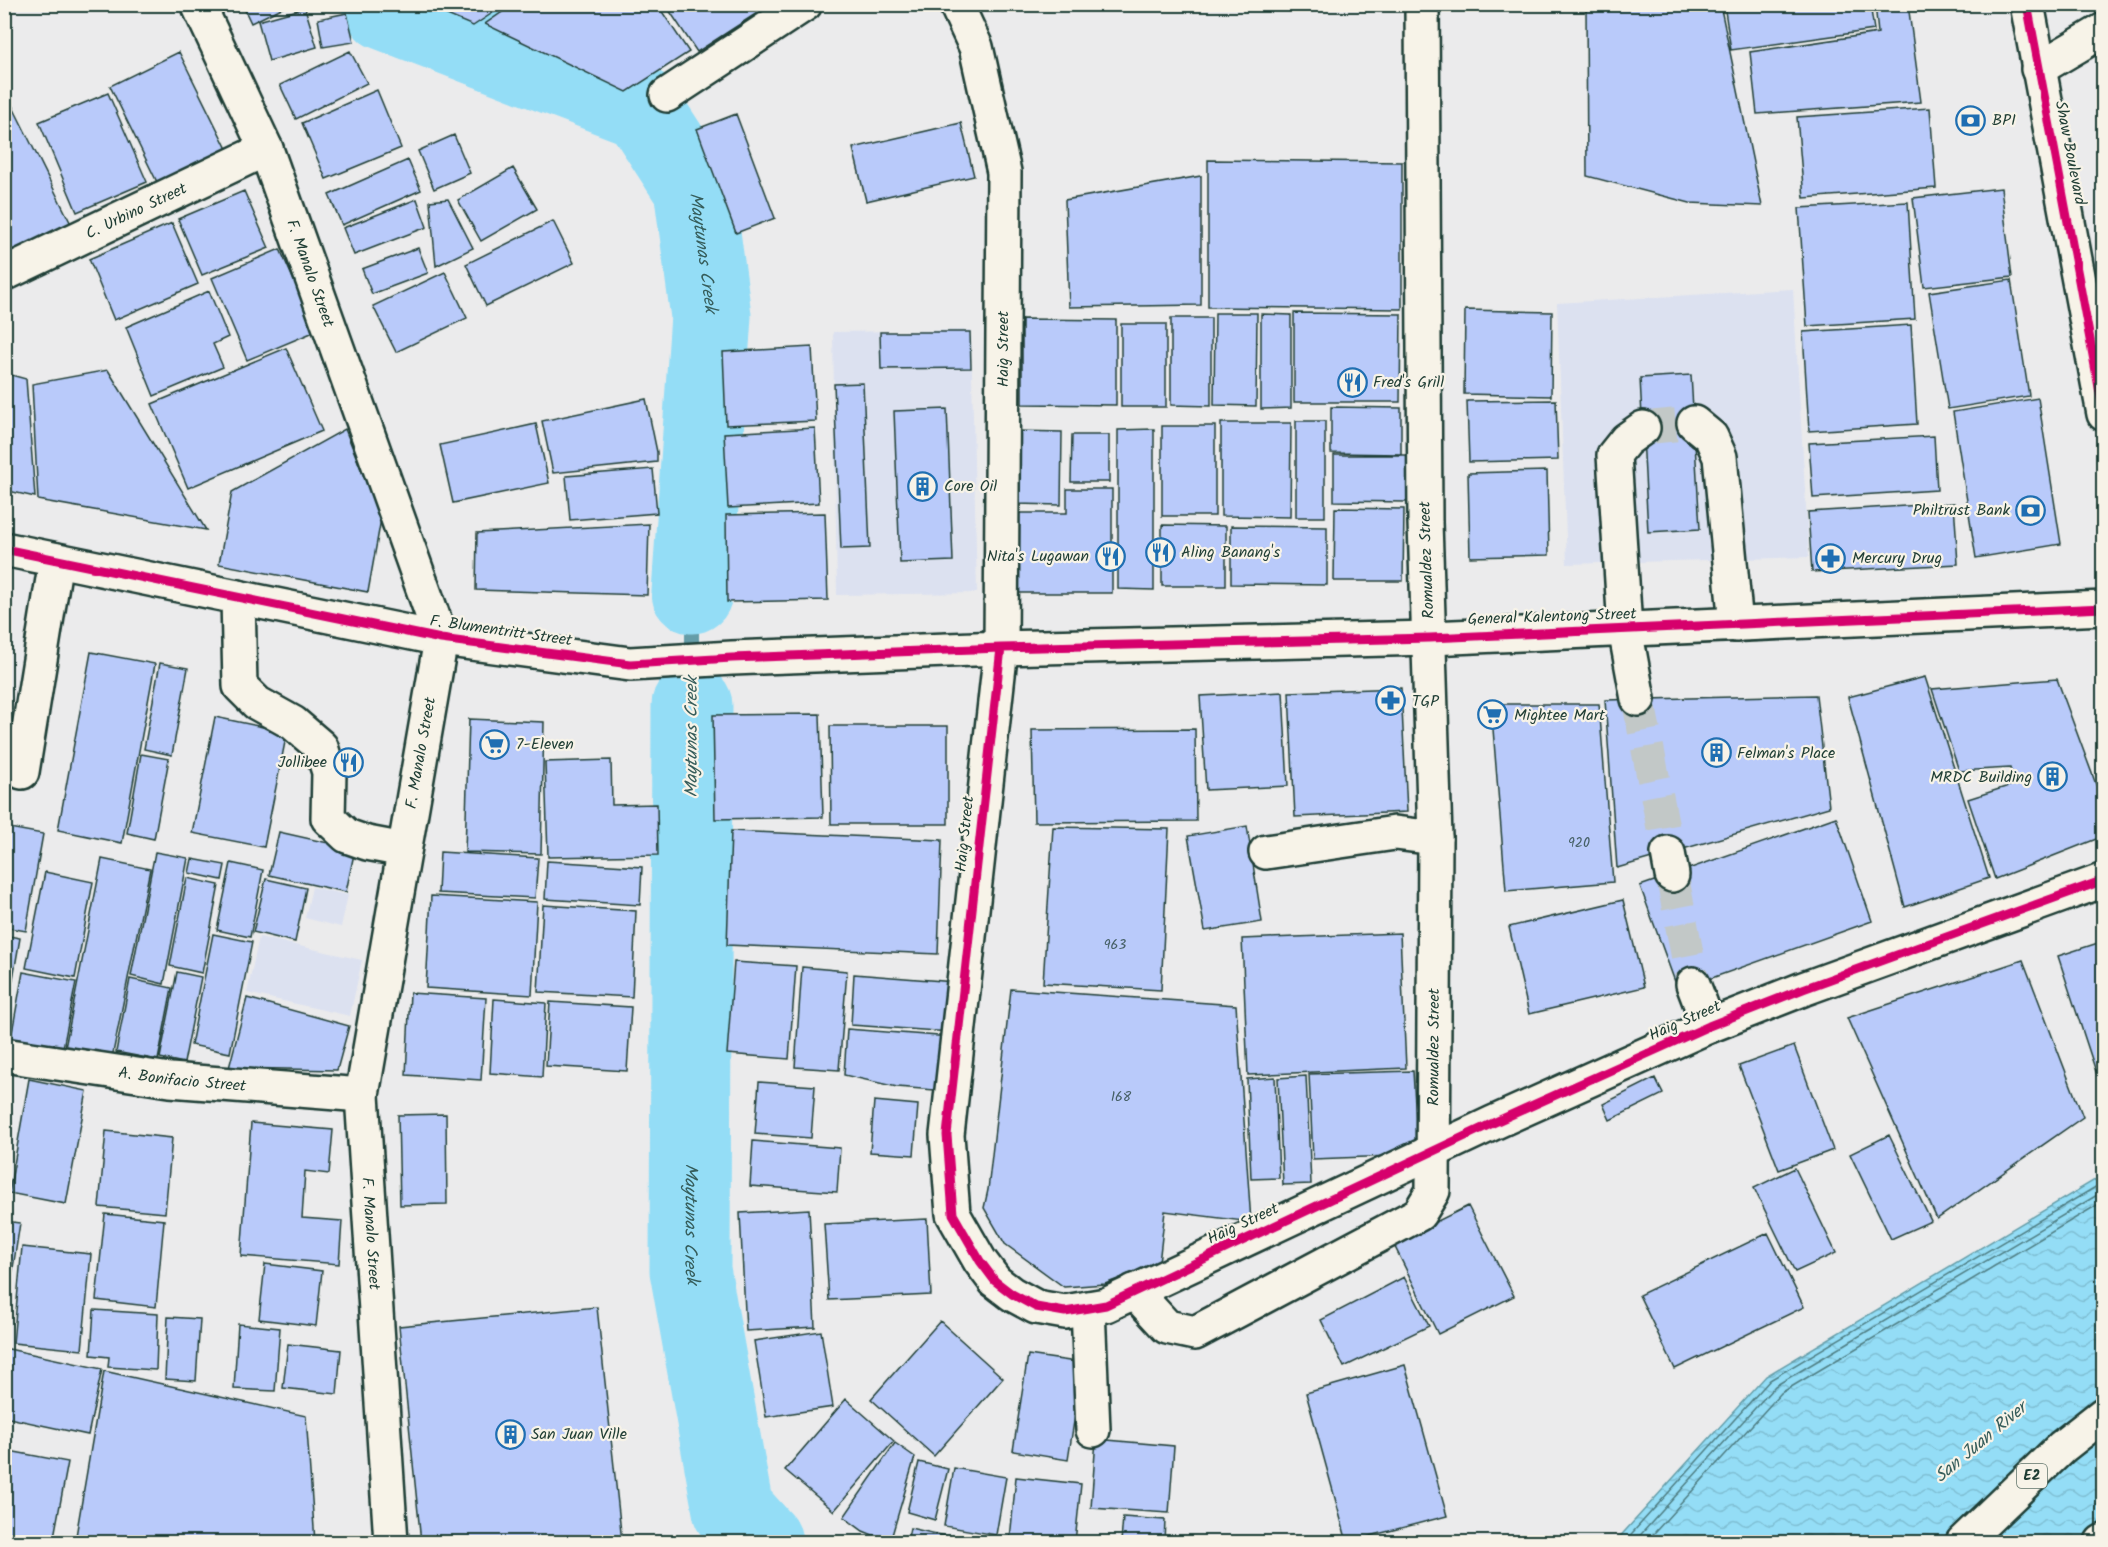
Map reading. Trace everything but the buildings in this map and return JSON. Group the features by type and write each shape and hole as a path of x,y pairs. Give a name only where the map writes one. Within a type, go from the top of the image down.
{"main road":[{"name":"F. Manalo Street","path":"198,4 266,149 441,639 362,1095 391,1542"},
{"path":"667,95 805,4"},
{"name":"Haig Street","path":"956,4 976,47 1004,172 1001,648 947,1135 953,1214 980,1261 995,1281 1012,1294 1036,1307 1065,1312 1106,1305 1432,1152 1709,1026 1803,989 2103,879"},
{"name":"Romualdez Street","path":"1134,1291 1167,1327 1195,1333 1419,1214 1432,1191 1435,837 1425,510 1422,4"},
{"name":"Shaw Boulevard","path":"2027,4 2103,414"},
{"path":"2038,69 2103,30"},
{"name":"C. Urbino Street","path":"8,272 266,149"},
{"path":"1694,423 1711,437 1720,457 1736,625"},
{"path":"1638,699 1625,629 1614,455 1626,440 1643,428"},
{"name":"F. Blumentritt Street","path":"4,549 441,639 630,664 1001,648"},
{"path":"22,772 56,560"},
{"path":"238,597 240,686 257,703 293,723 321,747 329,772 328,818 347,836 367,843 404,850"},
{"name":"General Kalentong Street","path":"1001,648 1430,638 2103,608"},
{"path":"1266,852 1395,833 1435,837"},
{"path":"1693,984 1709,1026"},
{"name":"A. Bonifacio Street","path":"4,1055 170,1080 362,1095"},
{"path":"1088,1308 1093,1430"},
{"name":"E2","path":"1963,1542 2062,1447 2103,1414"}],"shaded area":[{"path":"1793,289 1809,557 1567,564 1557,303"},
{"path":"971,330 977,593 837,595 833,332"},
{"path":"312,887 348,895 341,927 305,918"},
{"path":"259,937 362,960 350,1016 247,993"}],"water":[{"name":"San Juan River","path":"2103,1175 2103,1542 1615,1542 1766,1376"}],"waterway":[{"name":"Maytunas Creek","path":"382,4 386,10 642,108 694,188 711,316 692,593"},
{"name":"Maytunas Creek","path":"692,593 692,705"},
{"name":"Maytunas Creek","path":"692,705 690,1270 733,1510 762,1542"}],"tunnel":[{"path":"1643,428 1694,423"},
{"path":"1638,699 1668,853"},
{"path":"1672,875 1693,984"}],"cycle path":[{"path":"2027,4 2104,414"},
{"path":"4,549 441,639 630,664 1001,648 1430,638 2104,608"},
{"path":"1001,648 947,1135 953,1214 980,1261 995,1281 1012,1294 1036,1307 1065,1312 1106,1305 1493,1123 1709,1026 1803,989 2104,880"}],"place":[{"name":"BPI","path":"1971,120"},
{"name":"Fred's Grill","path":"1352,382"},
{"name":"Core Oil","path":"923,486"},
{"name":"Philtrust Bank","path":"2031,510"},
{"name":"Aling Banang's","path":"1160,552"},
{"name":"Nita's Lugawan","path":"1110,556"},
{"name":"Mercury Drug","path":"1831,558"},
{"name":"TGP","path":"1391,701"},
{"name":"Mightee Mart","path":"1493,715"},
{"name":"7-Eleven","path":"495,744"},
{"name":"Felman's Place","path":"1716,753"},
{"name":"Jollibee","path":"348,762"},
{"name":"MRDC Building","path":"2053,777"},
{"name":"San Juan Ville","path":"510,1434"}]}
